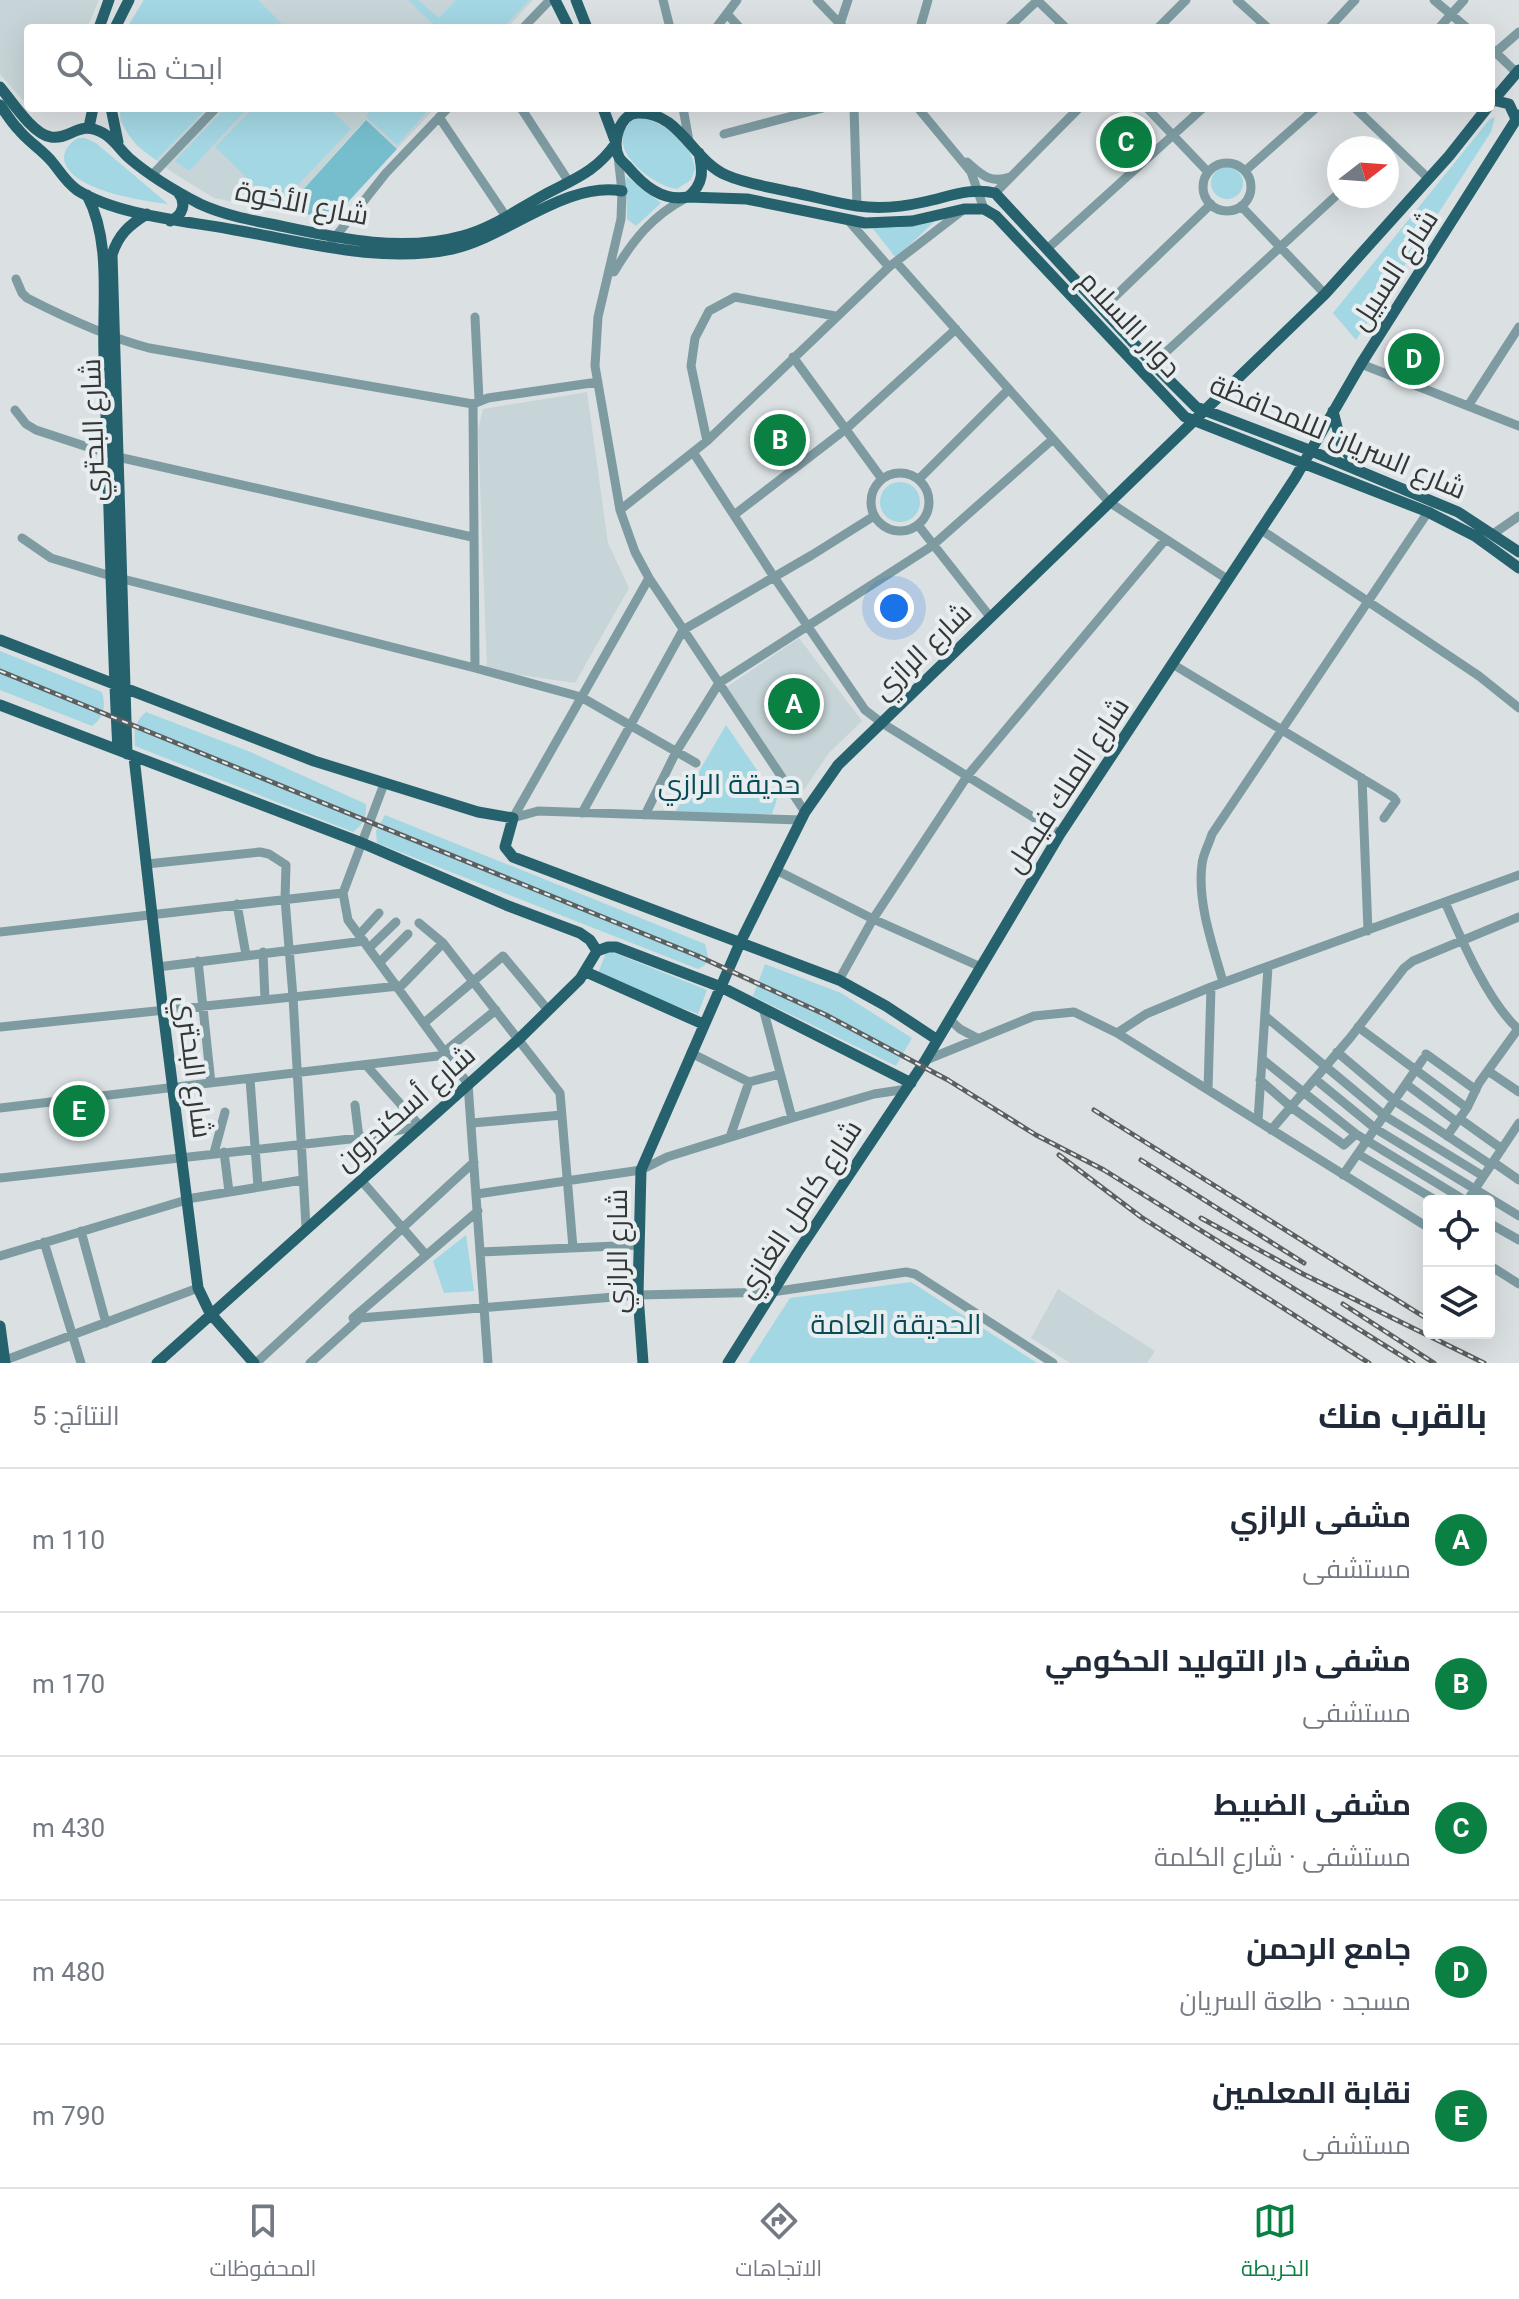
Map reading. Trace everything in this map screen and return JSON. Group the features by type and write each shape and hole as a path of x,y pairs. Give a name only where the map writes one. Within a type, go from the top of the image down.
{"main road":[{"path":"100,24 109,0"},
{"path":"117,24 129,0"},
{"path":"552,0 567,24"},
{"path":"576,0 585,24"},
{"name":"شارع الرازي","path":"1495,98 1518,71"},
{"path":"0,87 38,130 52,138 89,127 92,112"},
{"path":"1495,104 1509,104 1518,117"},
{"name":"شارع الأخوة","path":"0,105 18,130 54,164 64,178 87,195 169,221 332,241 413,244 464,236 579,194 610,189 622,191"},
{"path":"112,112 119,147"},
{"path":"604,112 618,156 636,177 670,199 747,199 865,223 912,221 964,209 984,209"},
{"path":"616,143 625,112 658,112 723,174 857,206 891,208 979,189 995,193"},
{"name":"شارع الرازي","path":"643,1363 638,1295 641,1170 740,943 803,816 838,765 1325,294 1429,179 1483,112"},
{"name":"شارع السبيل","path":"1306,456 1518,117"},
{"name":"شارع الأخوة","path":"89,127 103,132 152,175 204,206 332,241"},
{"path":"54,164 55,150 61,137"},
{"name":"شارع الأخوة","path":"508,220 590,172 616,143"},
{"path":"688,197 700,184 702,168 699,153"},
{"path":"169,221 178,217 183,209 183,200 178,192"},
{"name":"شارع السريان لللمحافظة","path":"995,193 1196,407 1306,456 1359,471 1458,512 1519,552"},
{"name":"شارع البحتري","path":"87,195 96,212 103,241 119,685 126,754 147,864 198,1288 211,1314 255,1363"},
{"name":"دوار االسلام","path":"984,209 996,216 1185,417 1306,456 1475,536 1519,568"},
{"name":"شارع البحتري","path":"108,334 112,255 116,242 124,231 147,214"},
{"path":"1333,411 1341,443 1359,471"},
{"name":"شارع الملك فيصل","path":"909,1086 1060,834 1174,665 1295,478 1306,456"},
{"path":"0,640 314,761 493,816 513,818 505,847 513,857 839,980 936,1039"},
{"path":"0,705 362,843 580,933 590,940 597,951 616,947 721,987 909,1086"},
{"name":"شارع أسكندرون","path":"157,1363 518,1040 586,972 597,951"},
{"path":"586,972 703,1024"},
{"name":"شارع كامل الغازي","path":"728,1363 909,1086"},
{"path":"0,1326 3,1362"}],"street":[{"path":"527,24 552,0"},
{"path":"663,0 669,24"},
{"path":"720,24 737,0"},
{"path":"817,0 840,24"},
{"path":"842,24 848,0"},
{"path":"921,24 928,0"},
{"path":"1012,24 1038,0 1062,24"},
{"path":"1162,24 1186,0"},
{"path":"1237,0 1264,24"},
{"path":"1333,24 1352,4 1340,0"},
{"path":"1434,0 1462,24"},
{"path":"1443,24 1464,0"},
{"path":"728,15 736,24"},
{"path":"1495,49 1519,32"},
{"path":"1495,52 1518,71"},
{"path":"152,175 212,112"},
{"path":"332,241 386,173 444,112"},
{"path":"524,112 569,182"},
{"path":"684,112 689,141"},
{"path":"724,134 804,112"},
{"path":"854,112 857,206"},
{"path":"923,112 959,155 987,179 1001,181 1011,177"},
{"path":"995,193 1075,112"},
{"path":"1151,112 1208,172"},
{"path":"1047,249 1199,112"},
{"path":"1245,171 1311,112"},
{"name":"شارع السبيل","path":"1364,112 1382,136"},
{"path":"439,117 508,220"},
{"name":"شارع السبيل","path":"1399,154 1429,179"},
{"path":"959,155 979,189 984,209"},
{"path":"618,156 621,219 596,329 595,353 620,510 635,552 649,578 803,816"},
{"path":"1226,163 1245,171 1251,185 1250,193 1241,206 1229,211 1211,204 1203,186 1208,172 1226,163"},
{"path":"608,282 641,232 659,214 688,197"},
{"path":"1102,309 1211,204"},
{"path":"1153,364 1327,204"},
{"path":"1241,206 1325,294"},
{"path":"620,510 707,441 893,264 964,209"},
{"path":"621,219 631,229 641,232"},
{"path":"848,220 956,329 1109,502 1227,579"},
{"path":"16,279 27,298 68,319 125,342 149,348 476,402 598,382"},
{"path":"707,441 691,366 695,338 709,311 735,297 835,316"},
{"path":"475,317 472,537 475,668"},
{"path":"1468,406 1519,327"},
{"path":"734,515 846,429 956,329"},
{"path":"793,357 882,479"},
{"path":"1361,364 1519,426"},
{"path":"919,479 1009,389"},
{"path":"15,410 26,424 36,430 113,455 472,537"},
{"path":"645,815 676,752 719,683 932,546 1053,439"},
{"path":"693,452 865,710 1060,834"},
{"path":"902,472 919,479 929,499 925,518 918,525 898,532 888,529 874,516 871,497 874,487 882,479 902,472"},
{"path":"1223,982 1207,922 1202,863 1212,834 1428,512"},
{"path":"582,813 683,630 874,516"},
{"path":"1519,516 1498,537 1519,543"},
{"path":"918,525 991,618"},
{"path":"1260,529 1479,676 1519,708"},
{"path":"22,538 51,558 117,578 581,697 696,763"},
{"path":"839,980 873,919 968,775 1165,540"},
{"path":"513,818 649,578"},
{"path":"1174,665 1396,801 1384,818"},
{"path":"1362,778 1368,931"},
{"path":"384,784 343,893 348,920 468,1084 488,1363"},
{"path":"513,818 538,811 803,816"},
{"path":"147,864 265,853 286,865 285,899 306,1227"},
{"path":"776,870 873,919 981,967"},
{"path":"1117,1033 1146,1014 1223,982 1519,875"},
{"path":"0,932 343,893"},
{"path":"1445,902 1462,942 1501,1009 1518,1030 1447,1136"},
{"path":"237,904 246,955"},
{"path":"364,941 379,913"},
{"path":"1271,1130 1404,968 1413,961 1519,917"},
{"path":"158,967 364,941 396,922"},
{"path":"419,923 443,943 560,1093 573,1248"},
{"path":"380,962 408,934"},
{"path":"0,1027 399,987 443,943"},
{"path":"263,952 265,1000"},
{"path":"424,1023 503,956 548,1010"},
{"path":"198,961 211,1083"},
{"path":"1258,1121 1268,967"},
{"path":"1208,1090 1211,987"},
{"path":"763,1008 792,1118"},
{"path":"0,1108 445,1053 496,1010"},
{"path":"925,1061 1034,1016 1074,1012 1117,1033 1423,1224"},
{"path":"1265,1016 1385,1116 1483,1176"},
{"path":"949,1019 977,1038"},
{"path":"1358,1027 1467,1108"},
{"path":"1337,1052 1395,1101 1519,1180"},
{"path":"691,1053 749,1082 780,1074"},
{"path":"1343,1175 1425,1056 1476,1090"},
{"path":"1262,1059 1367,1142 1456,1195"},
{"path":"366,1065 420,1126"},
{"path":"1488,1071 1519,1092"},
{"path":"250,1079 258,1187"},
{"path":"1315,1079 1376,1129 1519,1216"},
{"path":"1260,1080 1344,1145 1356,1134"},
{"path":"730,1137 749,1082"},
{"path":"1406,1084 1502,1149"},
{"path":"477,1194 641,1170 667,1157 730,1137 909,1086"},
{"path":"355,1105 359,1138"},
{"path":"225,1112 219,1152 229,1192"},
{"path":"472,1123 562,1115"},
{"path":"1470,1195 1519,1123"},
{"path":"0,1178 359,1138 420,1126"},
{"path":"1509,1138 1519,1144"},
{"path":"1358,1154 1427,1195"},
{"path":"255,1363 474,1162"},
{"path":"360,1179 426,1255"},
{"path":"0,1256 187,1199 302,1180"},
{"path":"302,1363 478,1211"},
{"path":"1495,1226 1519,1240"},
{"path":"81,1231 106,1323"},
{"path":"44,1242 81,1363"},
{"path":"480,1252 639,1245"},
{"path":"1492,1267 1519,1284"},
{"path":"310,1363 360,1318 638,1295 772,1292 906,1272 915,1274 1053,1363"},
{"path":"3,1362 198,1288"}],"shaded area":[{"path":"0,0 99,0 89,24 24,24 24,101 0,74"},
{"path":"144,0 533,0 511,24 129,24"},
{"path":"120,112 431,112 397,149 365,120 283,212 214,198 137,146 120,121"},
{"path":"366,120 397,149 334,217 283,212"},
{"path":"587,392 608,543 629,588 575,683 487,670 478,430 483,409"},
{"path":"799,638 862,721 829,753 799,797 727,687"},
{"path":"1058,1289 1155,1351 1147,1363 1070,1363 1031,1338"}],"green space":[{"path":"144,0 258,0 282,24 129,24"},
{"path":"408,0 418,0 439,18 456,0 529,0 507,24 433,24"},
{"path":"120,112 203,112 156,160 127,132"},
{"path":"221,112 244,112 189,171 175,161"},
{"path":"249,112 333,112 351,129 277,207 215,147"},
{"path":"369,112 426,112 397,145 366,117"},
{"path":"644,117 670,130 689,150 695,169 691,180 677,189 649,177 626,152 623,143 625,130 634,118"},
{"path":"1495,117 1491,132 1356,340 1333,313 1490,119"},
{"path":"78,138 96,143 168,204 108,192 78,178 68,169 64,158 68,146"},
{"path":"1227,167 1238,172 1243,183 1238,194 1227,199 1216,194 1211,183 1216,172"},
{"path":"626,176 661,203 636,226 627,219"},
{"path":"937,219 896,258 871,226 898,228"},
{"path":"900,482 914,488 920,502 914,516 900,522 886,516 880,502 886,488"},
{"path":"0,651 102,692 104,707 99,719 92,726 0,690"},
{"path":"146,712 248,751 366,804 364,820 353,832 135,746 136,727"},
{"name":"حديقة الرازي","path":"726,725 777,799 772,814 672,818"},
{"path":"385,815 705,944 708,956 705,965 698,969 377,843 376,831"},
{"path":"607,950 707,990 698,1014 597,976"},
{"path":"765,964 841,993 912,1038 896,1066 753,996"},
{"path":"466,1235 474,1291 444,1293 433,1261"},
{"name":"الحديقة العامة","path":"911,1282 1037,1363 748,1363 790,1298"}],"railway":[{"path":"0,671 698,956 826,1015 948,1080 1036,1135 1104,1170 1413,1363"},
{"path":"1094,1110 1423,1316"},
{"path":"1059,1155 1141,1217 1369,1363"},
{"path":"1141,1160 1304,1263"},
{"path":"1201,1218 1303,1274 1484,1363"},
{"path":"1343,1304 1434,1363"}],"place":[{"name":"مشفى الضبيط","path":"1126,142"},
{"name":"جامع الرحمن","path":"1414,359"},
{"name":"مشفى دار التوليد الحكومي","path":"780,440"},
{"name":"مشفى الرازي","path":"794,704"},
{"name":"نقابة المعلمين","path":"79,1111"}]}
